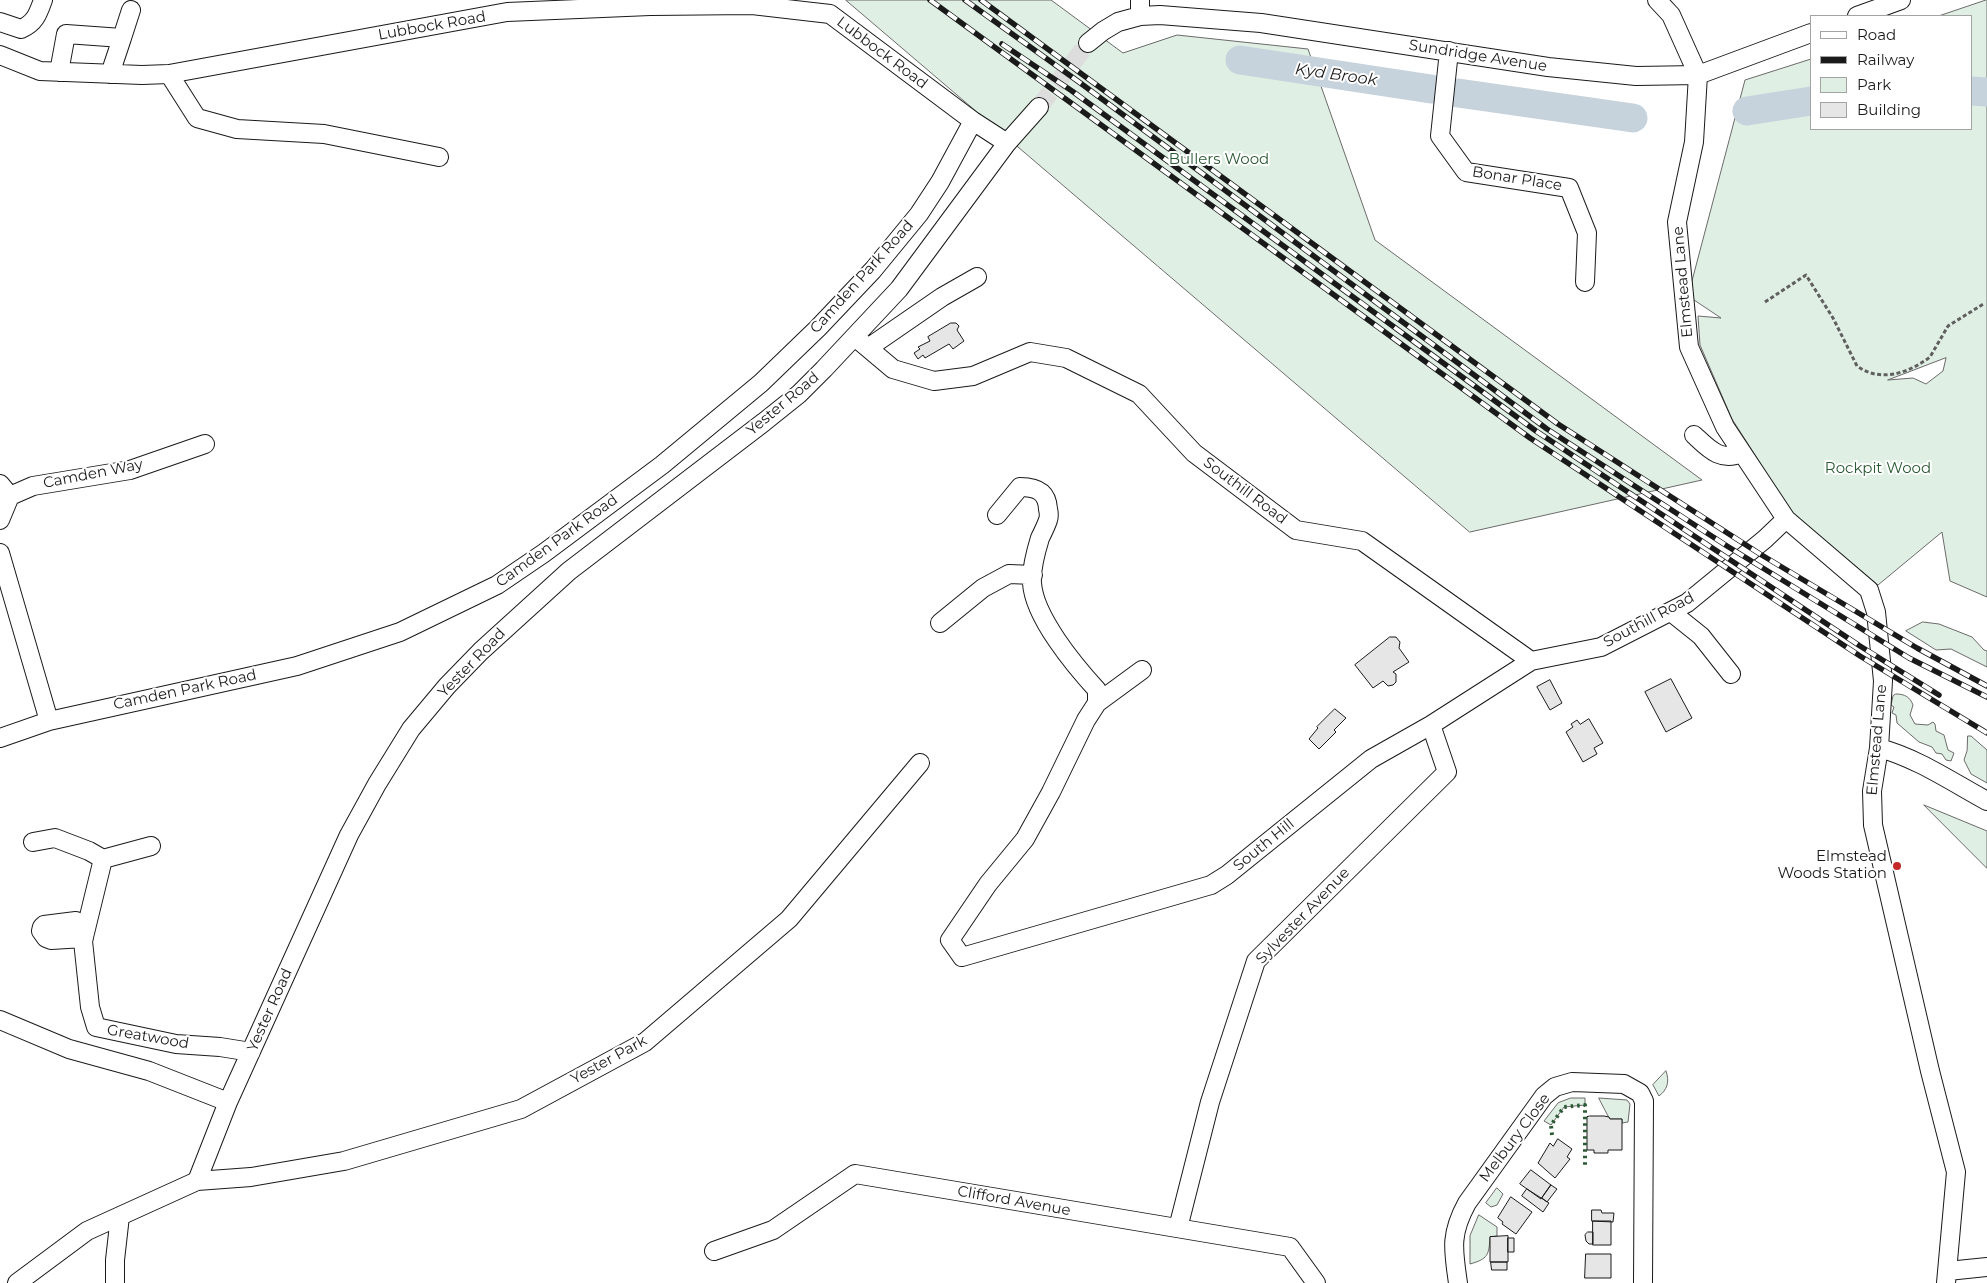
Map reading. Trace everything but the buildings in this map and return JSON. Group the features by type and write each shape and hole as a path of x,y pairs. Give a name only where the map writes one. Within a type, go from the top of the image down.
{"street":[{"path":"0,22 21,28 30,25 36,19 43,0"},
{"path":"1657,0 1671,15 1698,75"},
{"path":"1860,15 1901,0"},
{"name":"Lubbock Road","path":"0,55 40,72 168,74 507,12 650,3 752,5 830,14 973,122 1007,143"},
{"path":"1088,43 1102,31 1140,8"},
{"name":"Sundridge Avenue","path":"1140,8 1160,15 1261,23 1548,67 1636,76 1698,75 1810,33"},
{"path":"110,74 131,10"},
{"path":"59,72 66,34 122,38"},
{"name":"Bonar Place","path":"1449,51 1440,136 1466,172 1569,188 1587,233 1585,282"},
{"path":"168,74 197,118 237,129 324,134 439,157"},
{"name":"Elmstead Lane","path":"1698,75 1694,142 1677,222 1689,347 1724,427 1786,519 1869,590 1876,612 1883,681 1879,748 1872,791 1872,825 1930,1071 1956,1172 1947,1277"},
{"name":"Yester Road","path":"197,1181 228,1102 348,835 411,729 481,651 569,571 799,394 861,342 1007,143 1039,107"},
{"name":"Camden Park Road","path":"0,738 49,721 297,666 400,632 497,585 544,553 662,465 761,383 818,328 872,270 919,214 940,182 973,122"},
{"path":"861,342 977,277"},
{"name":"Southill Road","path":"861,342 893,369 934,381 972,376 1030,352 1066,358 1139,394 1194,452 1296,530 1362,542 1532,661 1601,647 1671,612 1687,603 1765,540 1786,519"},
{"path":"1694,435 1721,456 1734,457 1742,454"},
{"name":"Camden Way","path":"0,520 5,490 130,470 205,444"},
{"path":"997,515 1020,487 1034,487 1044,494 1048,503 1049,518 1040,539 1032,584 1038,607 1058,641 1082,674 1097,690 1096,703"},
{"path":"0,553 49,721"},
{"path":"940,623 983,588 1008,574 1033,575"},
{"path":"1671,612 1701,636 1731,674"},
{"name":"South Hill","path":"1096,703 1025,839 988,884 950,940 962,957 1211,885 1227,875 1372,759 1431,725 1532,661"},
{"path":"1096,703 1142,670"},
{"name":"Sylvester Avenue","path":"1178,1228 1210,1102 1256,961 1447,772 1431,725"},
{"path":"1879,748 1891,751 1924,766 1987,800"},
{"name":"Yester Park","path":"197,1181 252,1177 344,1161 521,1109 645,1042 790,919 920,763"},
{"path":"33,842 55,838 89,851 103,860 150,846"},
{"name":"Greatwood","path":"103,860 84,938 90,1007 96,1027 176,1044 251,1052"},
{"path":"76,921 44,925 41,931 46,938 51,940 84,938"},
{"path":"0,1020 69,1049 150,1071 228,1102"},
{"name":"Melbury Close","path":"1458,1283 1453,1240 1455,1227 1464,1209 1544,1096 1555,1087 1572,1082 1624,1084 1640,1093 1644,1101 1643,1283"},
{"name":"Clifford Avenue","path":"714,1251 773,1230 855,1174 1290,1247 1316,1283"},
{"path":"17,1283 87,1231 197,1181"},
{"path":"115,1283 115,1260 120,1216"},
{"path":"1947,1277 1987,1267"}],"path":[{"path":"1765,302 1806,275 1833,318 1857,366 1863,371 1878,376 1897,374 1926,361 1948,326 1985,303"}],"green space":[{"name":"Bullers Wood","path":"846,0 1051,0 1123,53 1177,35 1308,49 1375,240 1702,480 1470,532"},
{"name":"Rockpit Wood","path":"1987,0 1987,597 1950,581 1942,532 1878,585 1792,513 1732,419 1700,345 1698,316 1721,318 1688,296 1745,80 1810,59 1810,130 1972,130 1972,15 1942,15","holes":["1946,358 1943,371 1926,384 1913,378 1888,380"]},
{"path":"1923,622 1939,624 1972,637 1987,651 1987,667 1951,649 1936,650 1906,631"},
{"path":"1896,694 1905,695 1909,698 1913,705 1910,715 1915,724 1928,725 1933,722 1935,724 1936,731 1944,735 1948,750 1954,753 1951,761 1946,760 1942,754 1936,753 1932,747 1919,742 1897,723 1896,715 1892,713 1894,707 1891,705 1893,696"},
{"path":"1968,736 1971,736 1987,750 1987,783 1971,774 1964,760"},
{"path":"1924,805 1987,831 1987,868"},
{"path":"1666,1071 1667,1085 1659,1096 1653,1085"},
{"path":"1571,1098 1585,1098 1585,1105 1564,1107 1551,1125 1544,1121 1558,1103"},
{"path":"1599,1098 1627,1100 1630,1104 1628,1122 1622,1123 1622,1119 1610,1119"},
{"path":"1497,1188 1503,1194 1497,1205 1491,1207 1486,1203"},
{"path":"1479,1215 1497,1227 1497,1236 1490,1237 1488,1252 1484,1258 1470,1264 1470,1236"}],"waterway":[{"name":"Kyd Brook","path":"1240,60 1431,89"},
{"name":"Kyd Brook","path":"1972,91 1987,92"},
{"name":"Kyd Brook","path":"1458,93 1633,118"},
{"name":"Kyd Brook","path":"1747,111 1810,101"}],"tunnel":[{"path":"1039,107 1088,43"}],"railway":[{"path":"930,0 1530,438 1860,656 1987,733"},
{"path":"965,0 1079,82 1547,429 1727,546 1909,658 1987,697"},
{"path":"981,0 1558,424 1760,554 1917,648 1987,686"},
{"path":"1002,44 1072,91 1536,431 1860,646 1939,695"}],"hedge":[{"path":"1552,1135 1551,1125 1564,1107 1585,1105 1585,1168"}],"place":[{"name":"Elmstead Woods Station","path":"1897,866"}]}
